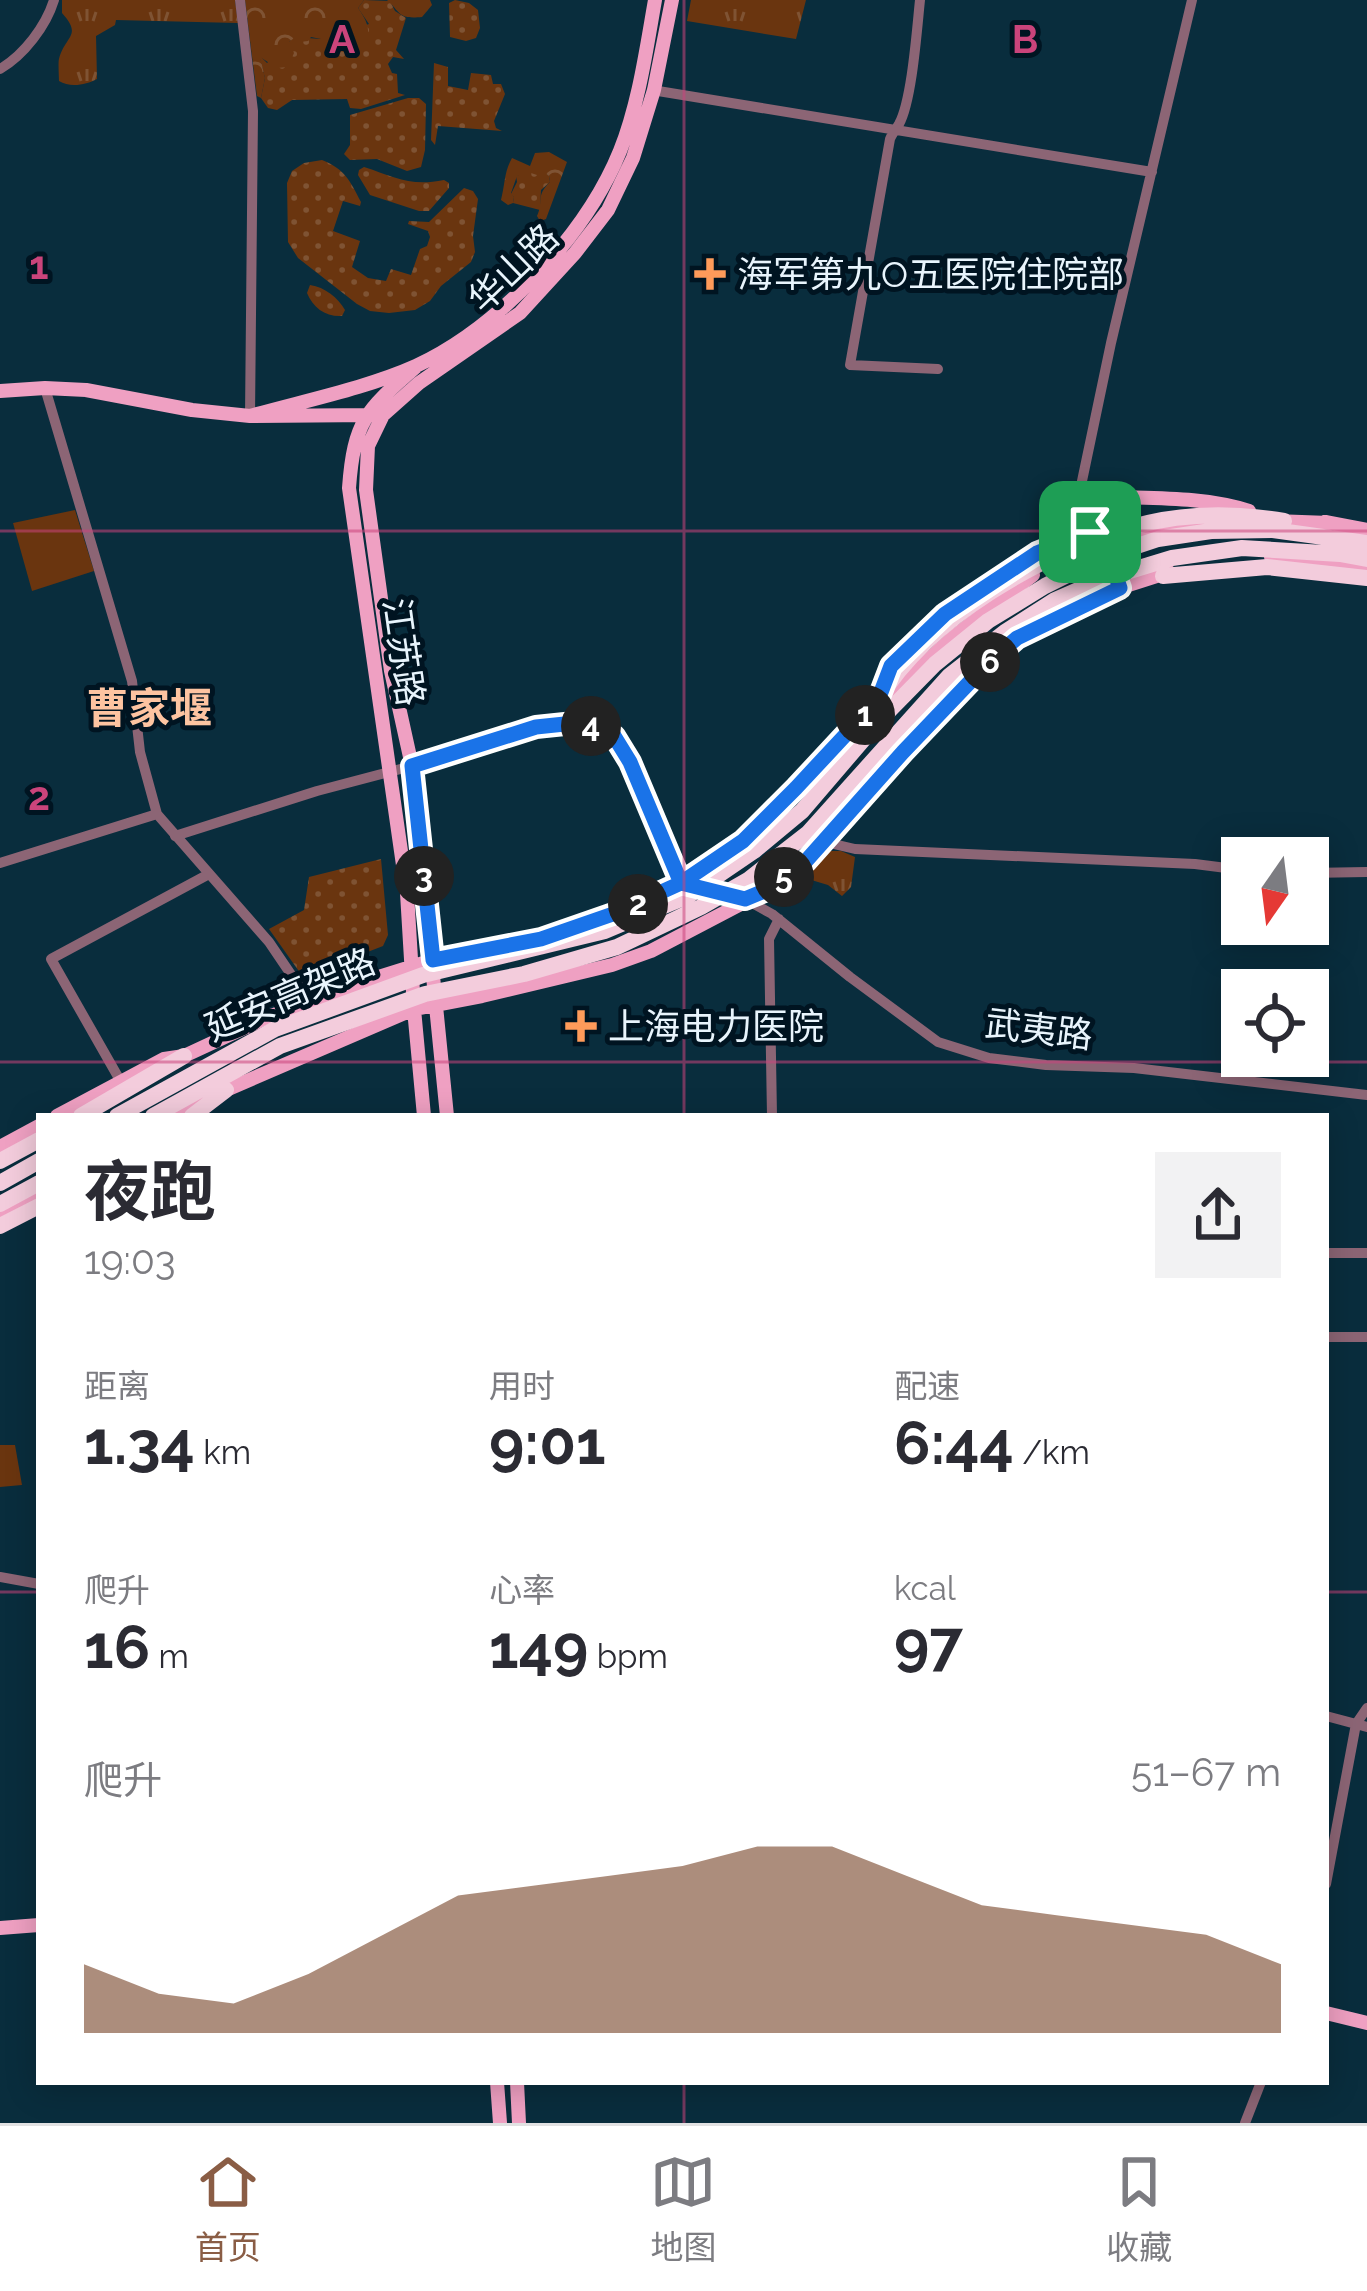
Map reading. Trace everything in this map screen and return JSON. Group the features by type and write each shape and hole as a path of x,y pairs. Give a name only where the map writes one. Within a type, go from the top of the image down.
{"highway":[{"path":"878,700 910,658 959,616 1074,548 1138,525 1204,516 1255,516 1328,530"},
{"name":"延安高架路","path":"122,1113 274,1029 423,975 605,932 688,896 802,811 935,664 988,621 1082,567 1158,539 1211,531 1328,530 1367,543"},
{"name":"延安高架路","path":"158,1113 280,1046 425,994 524,974 617,947 701,907 748,880 808,833 949,676 1055,599 1172,558 1241,548 1340,554 1367,563"},
{"path":"1163,576 1267,567 1367,580"},
{"path":"85,1113 126,1084 184,1056"},
{"path":"197,1113 226,1090"},
{"path":"0,1166 36,1145"},
{"path":"0,1183 36,1163"},
{"path":"0,1208 36,1185"},
{"path":"0,1226 36,1208"}],"main road":[{"name":"华山路","path":"250,416 418,365 489,322 565,243 598,195 647,89 655,0"},
{"name":"华山路","path":"0,391 86,390 250,416 383,415 419,382 520,313 608,210 633,158 672,0"},
{"path":"365,415 418,365"},
{"name":"江苏路","path":"365,415 351,453 349,488 407,893 424,1113"},
{"name":"江苏路","path":"383,415 368,446 365,490 392,670 412,766 447,1113"},
{"path":"1081,495 1226,504 1328,530"},
{"path":"878,700 891,666 945,614 1026,559 1106,526 1193,508 1249,512"},
{"path":"97,1113 165,1074 184,1056 309,1001 433,960 541,939 681,883 743,841 878,700 1032,575 1163,528 1241,520 1367,530"},
{"path":"1163,576 1183,562 1241,554 1367,563"},
{"path":"182,1113 414,1009 611,965 651,951 762,892 806,861 917,737 1017,638 1120,588 1163,576 1269,573 1367,580"},
{"path":"63,1113 126,1084"},
{"path":"0,1147 36,1128"},
{"path":"0,1208 36,1196"},
{"path":"0,1928 36,1925"},
{"path":"1329,2014 1367,2023"},
{"path":"497,2085 500,2123"},
{"path":"517,2085 520,2123"}],"street":[{"path":"0,68 39,30 54,0"},
{"path":"240,0 254,111 250,416"},
{"path":"920,0 907,94 890,140 850,365 938,369"},
{"path":"1120,588 1090,532 1081,495 1111,344 1192,0"},
{"path":"647,89 1152,172"},
{"path":"45,388 132,681 140,752 157,814 256,927 309,1001"},
{"path":"175,836 536,727 584,722 614,736 630,762 681,883"},
{"path":"0,863 157,814"},
{"path":"824,842 855,849 1221,867"},
{"path":"1329,873 1367,872"},
{"path":"126,1084 51,959 209,874"},
{"name":"武夷路","path":"681,883 745,899 938,1042 989,1058 1134,1068 1367,1095"},
{"path":"772,1113 769,939 778,919"},
{"path":"1329,1252 1367,1253"},
{"path":"1329,1336 1367,1337"},
{"path":"0,1577 36,1583"},
{"path":"1329,1870 1367,1708"},
{"path":"1329,1717 1361,1725"},
{"path":"1245,2123 1260,2085"}],"green space":[{"path":"62,0 235,0 238,23 116,20 96,36 97,79 68,84 59,81 59,59 72,32 62,13"},
{"path":"245,0 364,0 358,8 368,34 360,51 349,52 321,39 300,42 294,38 289,42 294,53 288,67 277,68 260,57 265,78 261,98 257,96"},
{"path":"364,0 390,1 406,18 396,50 404,59 393,57 388,64 397,74 398,93 405,95 361,109 350,108 347,99 292,100 277,110 268,108 261,98 265,78 259,55 267,63 294,37 321,39 369,24 358,8"},
{"path":"387,0 430,0 432,5 422,17 409,17"},
{"path":"455,0 478,10 476,38 450,37 449,3"},
{"path":"691,0 806,0 796,39 687,21"},
{"path":"434,63 448,67 448,86 468,90 471,73 491,75 493,84 501,84 505,94 494,121 502,131 438,126 435,145 431,140"},
{"path":"408,98 426,104 421,167 407,171 377,159 350,160 344,154 350,145 350,115"},
{"path":"549,152 567,162 546,219 540,221 541,195 550,182 540,169 537,175 517,176 513,203 501,200 512,158 530,166 535,153"},
{"path":"322,160 346,176 361,202 360,206 343,201 333,231 360,241 352,267 368,278 386,281 391,269 411,275 430,237 409,221 429,222 464,188 478,199 471,262 415,310 389,313 357,304 298,258 288,242 287,183 292,171 304,163"},
{"path":"364,167 412,182 444,180 449,188 429,211 419,211 370,195 358,175"},
{"path":"541,168 550,182 541,190 540,210 513,203 516,176"},
{"path":"310,285 335,297 345,310 342,316 316,307 307,293"},
{"path":"75,510 94,571 32,591 13,523"},
{"path":"823,851 855,857 851,887 842,896 808,879 806,871"},
{"path":"381,859 388,935 383,946 303,977 269,929 304,910 309,877"},
{"path":"0,1445 15,1445 22,1485 0,1487"}],"place":[{"name":"海军第九O五医院住院部","path":"710,274"},
{"name":"上海电力医院","path":"581,1026"}],"district":[{"name":"曹家堰","path":"149,708"}],"route":[{"path":"1090,532 1037,553 945,614 891,666 878,700 796,788 743,841 681,883 541,939 433,960 412,766 536,727 584,722 614,736 630,762 681,883 745,899 806,861 903,752 1017,638 1120,588 1090,532"}]}
